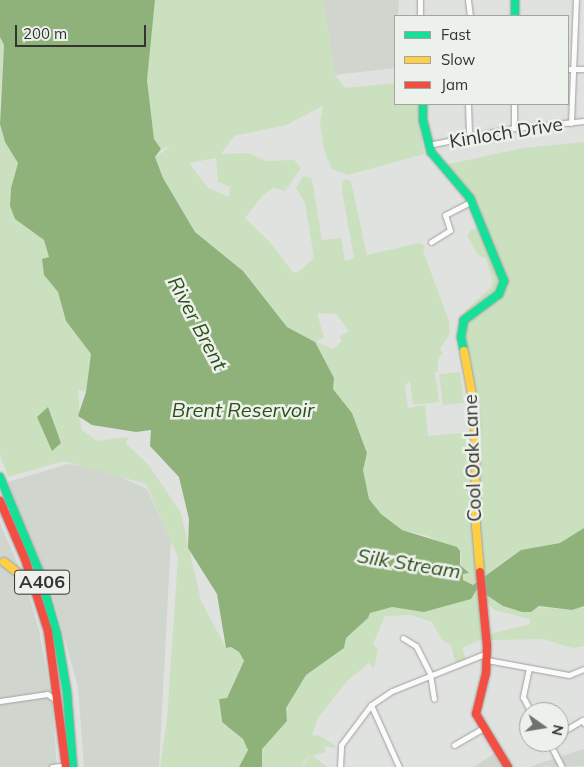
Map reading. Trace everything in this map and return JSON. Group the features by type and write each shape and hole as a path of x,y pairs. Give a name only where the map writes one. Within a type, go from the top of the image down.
{"main road":[{"path":"515,0 515,15"},
{"name":"Cool Oak Lane","path":"423,105 423,120 428,145 471,202 504,285 499,294 464,320 462,325 475,411 473,464 487,656 476,710 482,729 508,767"},
{"name":"A406","path":"0,477 40,571 57,634 67,692 66,766"},
{"name":"A406","path":"0,501 36,589 48,631 56,679 66,766"},
{"path":"2,562 15,558 18,543"},
{"path":"2,562 17,569 36,589"},
{"name":"A406","path":"56,679 57,701 66,766"}],"street":[{"path":"420,0 420,15"},
{"path":"468,0 470,15"},
{"path":"571,122 570,69 576,0"},
{"path":"570,69 584,69"},
{"path":"468,105 469,137"},
{"path":"514,105 514,128"},
{"name":"Kinloch Drive","path":"428,145 514,128 584,121"},
{"path":"431,242 450,230 445,215 471,202"},
{"path":"403,638 416,646 430,674 434,699"},
{"path":"340,767 341,745 371,705 430,674 487,656 529,668 569,675 582,670"},
{"path":"526,702 523,697 529,668"},
{"path":"0,701 47,694 57,701"},
{"path":"371,705 399,767"},
{"path":"569,729 583,722"},
{"path":"454,745 482,729"},
{"path":"555,752 562,767"}],"shaded area":[{"path":"155,0 323,0 335,75 345,88 394,83 394,105 420,105 419,122 424,154 348,175 332,169 324,150 320,123 323,106 286,125 234,136 221,154 248,153 266,161 294,160 301,168 285,191 273,188 262,196 245,218 269,241 292,271 297,273 314,258 305,203 296,188 303,176 311,178 313,184 322,240 341,238 345,261 354,258 342,191 343,182 346,179 351,182 367,255 419,243 425,246 423,251 449,321 450,333 440,349 443,353 438,358 438,371 435,373 439,402 413,405 410,380 405,386 408,408 425,405 428,436 470,432 469,474 476,474 478,415 464,324 502,295 507,288 474,203 445,165 523,148 584,142 584,528 561,543 521,550 473,585 463,580 460,551 425,535 402,530 381,514 369,499 363,470 367,452 352,413 333,389 315,342 287,327 243,271 195,232 163,178 155,157 170,147 161,149 154,139 147,80","holes":["216,158 218,182 230,187 229,197 208,188 189,163","317,313 336,314 349,331 339,337 342,341 333,349 316,342 324,338"]},
{"path":"323,0 399,0 398,15 394,15 394,68 335,75"},
{"path":"0,37 4,45 0,101"},
{"path":"0,124 5,142 18,163 11,188 10,205 15,219 44,240 49,257 44,275 58,292 66,321 91,354 86,392 78,390 81,429 97,441 128,437 126,444 148,464 181,513 201,601 226,648 231,647 239,653 244,662 227,698 219,699 221,722 243,738 248,750 239,767 160,767 167,719 178,557 146,484 64,461 8,477 0,455"},
{"path":"478,228 502,281 501,289 466,317 462,315 491,287 493,281 486,259 477,254 467,235 472,229"},
{"path":"460,372 464,403 443,405 439,375"},
{"path":"68,464 103,469 147,489 171,540 159,767 84,767 78,687 51,590 8,482"},
{"path":"0,523 25,581 39,630 52,701 57,767 0,767"},
{"path":"477,589 484,638 462,648 466,661 456,664 451,645 442,640 432,622 411,615 385,616 373,644 378,649 374,669 369,663 348,680 318,718 312,735 320,736 336,746 334,748 325,746 325,752 306,758 302,767 262,767 262,748 287,721 285,708 306,675 343,648 345,639 368,618 369,613 392,607 424,612 446,606"},
{"path":"483,594 503,606 522,612 531,612 540,607 571,610 584,606 584,646 573,648 542,639 490,640 489,634 530,624 530,619 495,610 484,600"},
{"path":"584,749 584,766 531,767 537,764"},
{"path":"497,752 507,767 473,767"},
{"path":"313,756 327,767 303,767 307,759"}],"water":[{"name":"Brent Reservoir","path":"0,0 155,0 147,80 154,139 161,149 155,157 163,178 195,232 243,271 287,327 315,342 334,378 333,389 352,413 367,453 363,470 369,499 381,514 402,530 457,547 460,551 460,565 469,573 463,574 463,580 473,585 521,550 560,543 584,528 584,606 572,610 539,606 531,612 522,612 503,606 477,589 471,599 424,612 392,607 370,613 368,618 346,638 344,648 306,675 286,708 287,721 262,749 262,767 239,767 248,750 243,739 222,722 219,699 227,698 244,661 239,652 231,647 226,648 217,594 188,548 189,519 179,477 150,446 151,430 136,432 92,425 78,416 86,392 91,354 66,321 58,292 44,275 42,259 49,257 44,240 15,219 10,206 11,188 18,163 5,142 0,124 4,45 0,37"},
{"path":"48,407 61,443 52,451 37,417"}],"traffic: fast":[{"path":"515,0 515,15"},
{"path":"423,105 423,120 431,152 470,198 504,281 499,294 464,320 461,337 464,351"},
{"path":"0,477 39,571 57,634 67,692 73,767"}],"traffic: slow":[{"path":"464,351 475,411 476,526 480,572"},
{"path":"4,562 31,583"}],"traffic: jam":[{"path":"0,501 25,559 48,631 66,767"},
{"path":"480,572 487,646 486,673 476,714 508,767"}],"water label":[{"name":"River Brent","path":"198,323"},
{"name":"Silk Stream","path":"409,563"}]}
